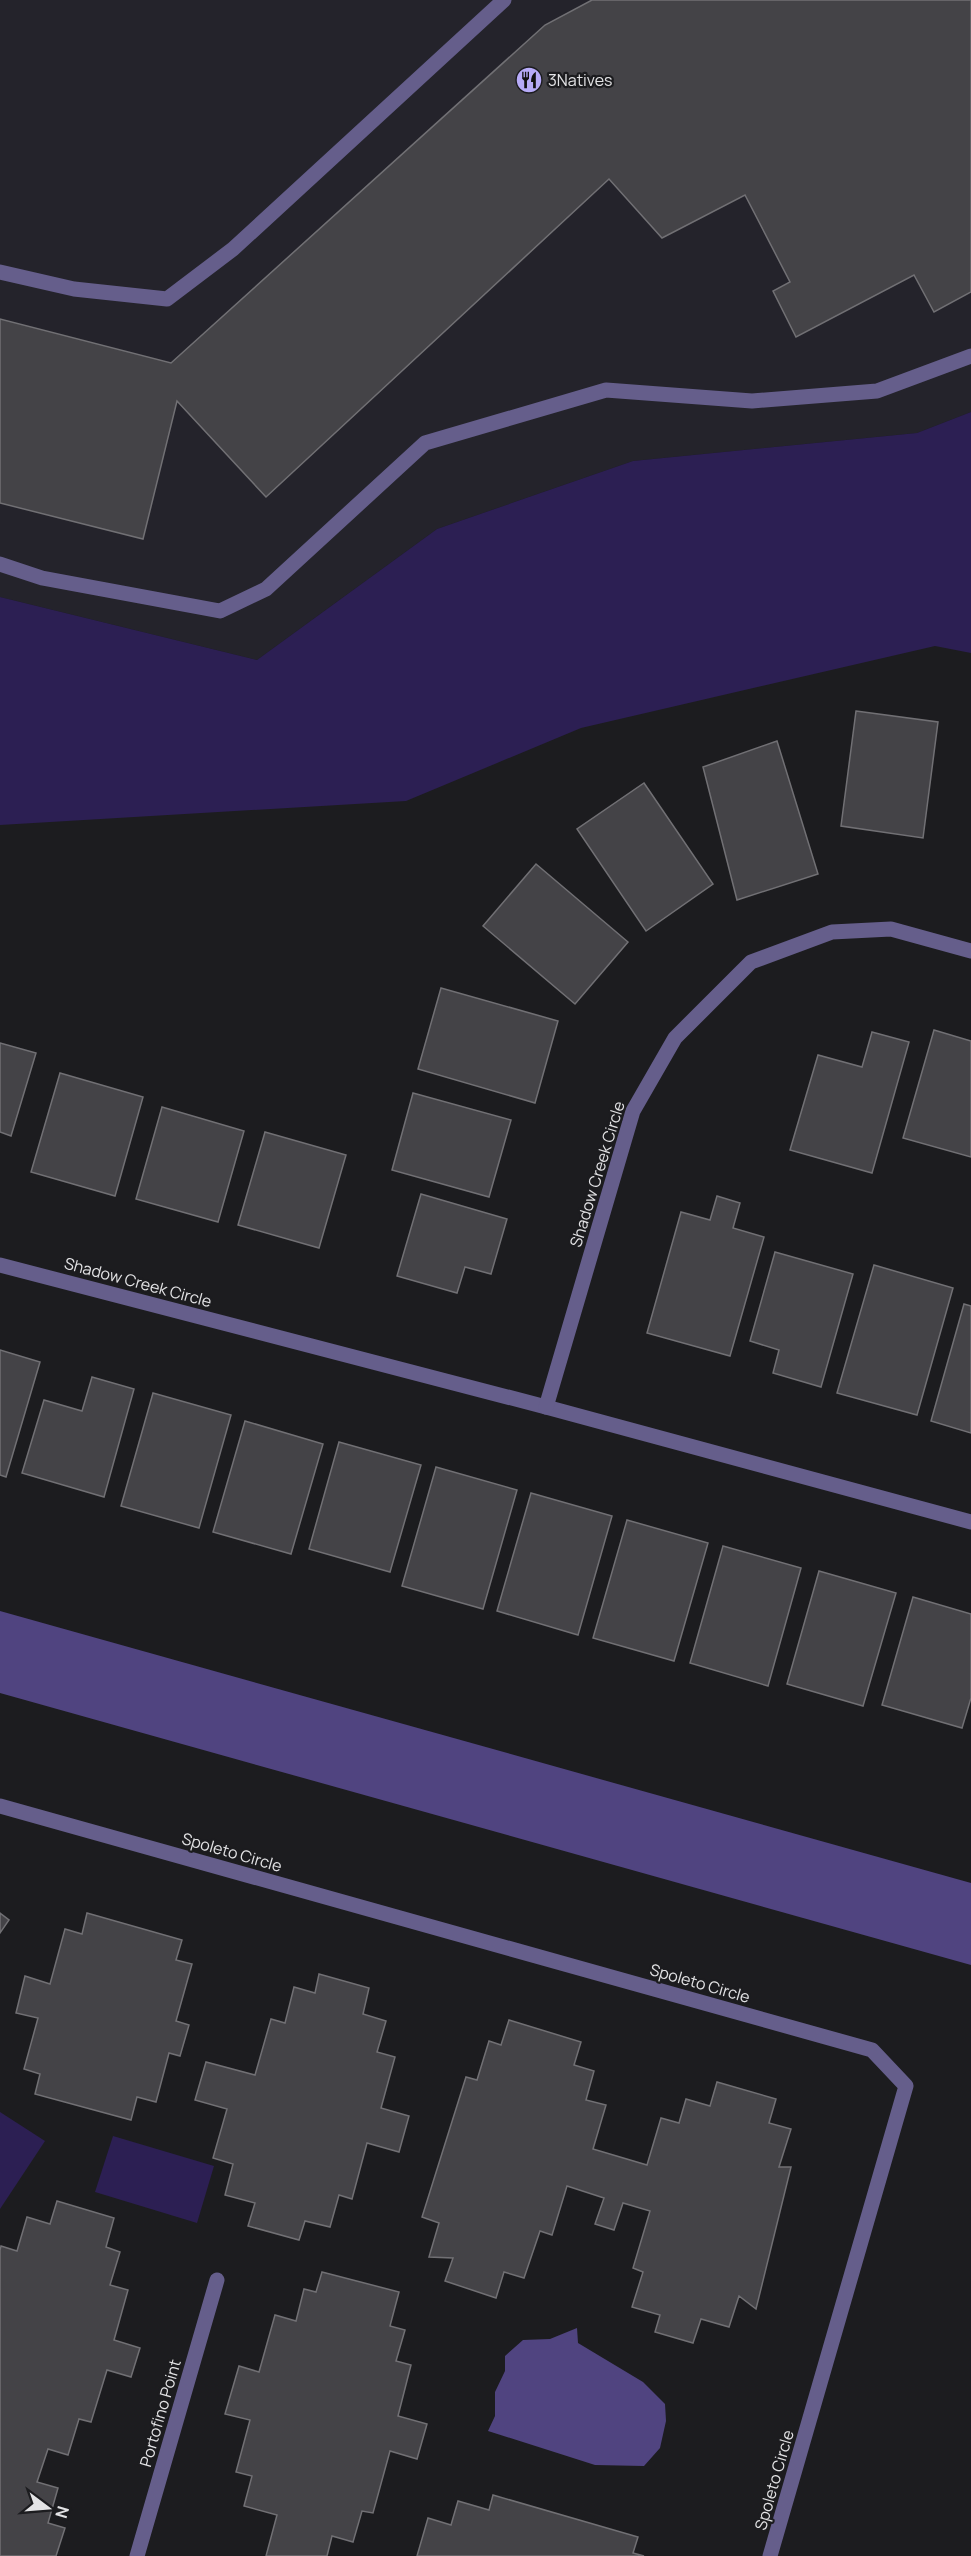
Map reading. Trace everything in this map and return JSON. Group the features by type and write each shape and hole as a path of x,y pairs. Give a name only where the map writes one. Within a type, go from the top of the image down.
{"street":[{"path":"0,272 74,288 167,299 233,249 504,0"},
{"path":"0,564 42,578 220,611 266,589 425,443 606,390 752,401 877,391 971,356"},
{"name":"Shadow Creek Circle","path":"546,1407 633,1111 675,1038 751,962 832,932 891,930 971,951"},
{"name":"Shadow Creek Circle","path":"0,1265 546,1407 971,1522"},
{"name":"Spoleto Circle","path":"0,1806 872,2050 906,2086 770,2556"},
{"name":"Portofino Point","path":"137,2556 217,2280"}],"shaded area":[{"path":"0,0 971,0 971,412 917,433 633,461 437,529 257,660 0,597"},
{"path":"971,412 971,653 935,646 581,728 406,801 0,825 0,597 257,660 437,529 633,461 917,433"},
{"path":"0,1611 971,1883 971,1965 0,1693"},
{"path":"0,2112 45,2141 0,2209"},
{"path":"113,2136 214,2166 197,2223 95,2192"},
{"path":"577,2328 578,2343 643,2382 665,2404 666,2421 660,2448 644,2466 595,2465 488,2431 495,2416 495,2392 505,2371 505,2356 523,2340 550,2339"}],"building":[{"path":"592,0 971,0 971,292 934,312 914,275 796,337 773,291 790,282 745,195 662,238 609,179 266,497 177,401 143,539 0,503 0,319 171,363 545,25"},
{"path":"856,711 938,722 923,838 841,826"},
{"path":"777,741 818,874 737,900 703,767"},
{"path":"644,783 713,884 646,931 577,829"},
{"path":"536,864 628,942 575,1004 483,926"},
{"path":"441,988 558,1021 535,1103 418,1069"},
{"path":"934,1030 971,1041 971,1157 903,1138"},
{"path":"872,1032 909,1042 872,1173 790,1150 818,1055 862,1067"},
{"path":"0,1043 36,1053 11,1136 0,1132"},
{"path":"60,1073 143,1097 115,1196 31,1172"},
{"path":"413,1093 511,1120 489,1197 392,1170"},
{"path":"162,1107 244,1131 218,1222 136,1199"},
{"path":"265,1132 346,1155 319,1248 238,1225"},
{"path":"421,1194 507,1219 491,1274 465,1267 457,1293 397,1276"},
{"path":"717,1196 740,1203 733,1228 764,1237 730,1356 647,1333 681,1212 710,1220"},
{"path":"775,1252 853,1274 821,1387 773,1373 779,1350 750,1341"},
{"path":"874,1265 953,1288 917,1415 837,1393"},
{"path":"964,1304 971,1306 971,1433 931,1421"},
{"path":"0,1350 40,1362 6,1477 0,1475"},
{"path":"92,1377 134,1389 104,1497 22,1473 44,1400 82,1411"},
{"path":"153,1393 231,1415 199,1528 121,1506"},
{"path":"245,1421 323,1444 291,1554 213,1532"},
{"path":"339,1442 421,1465 390,1572 309,1549"},
{"path":"436,1467 517,1490 483,1609 402,1586"},
{"path":"531,1493 612,1516 578,1635 497,1611"},
{"path":"627,1520 708,1543 674,1661 593,1638"},
{"path":"723,1546 801,1568 768,1686 690,1663"},
{"path":"819,1571 896,1593 863,1706 787,1684"},
{"path":"913,1597 971,1614 971,1698 962,1728 882,1705"},
{"path":"0,1913 9,1920 0,1933"},
{"path":"87,1913 182,1940 176,1960 192,1964 176,2021 189,2025 180,2056 169,2053 156,2102 137,2097 131,2120 35,2094 40,2074 24,2069 38,2018 16,2013 25,1976 50,1984 65,1929 82,1934"},
{"path":"319,1974 369,1988 363,2014 386,2021 377,2052 395,2057 381,2108 409,2116 399,2152 367,2143 352,2199 339,2195 330,2227 305,2221 299,2240 248,2226 255,2203 225,2195 233,2164 213,2158 227,2109 195,2100 206,2062 255,2075 271,2019 285,2023 294,1987 315,1993"},
{"path":"509,2020 581,2042 574,2065 594,2071 586,2100 606,2105 593,2149 647,2165 661,2118 679,2123 686,2099 710,2106 717,2082 776,2099 769,2123 791,2129 779,2167 791,2167 756,2309 739,2296 729,2327 701,2319 693,2343 655,2332 660,2315 632,2307 643,2272 633,2268 650,2211 623,2203 614,2230 595,2224 604,2198 567,2186 552,2235 540,2231 524,2278 504,2272 496,2298 445,2281 453,2258 429,2257 439,2223 422,2217 466,2077 477,2080 489,2041 501,2045"},
{"path":"57,2201 114,2218 106,2247 120,2252 110,2285 128,2290 114,2340 140,2348 131,2377 107,2370 91,2422 79,2419 68,2455 48,2449 37,2482 58,2488 48,2523 65,2528 56,2556 0,2556 0,2250 1,2246 17,2251 27,2217 50,2224"},
{"path":"322,2272 399,2292 390,2326 405,2330 396,2361 411,2365 398,2416 427,2424 417,2459 390,2451 373,2513 362,2511 353,2542 332,2536 327,2556 266,2556 277,2515 244,2506 252,2476 236,2472 250,2420 225,2414 239,2366 259,2372 275,2315 296,2321 304,2289 316,2292"},
{"path":"493,2495 638,2537 633,2553 644,2556 417,2556 428,2518 451,2525 458,2501 489,2510"}],"place":[{"name":"3Natives","path":"529,80"}]}
